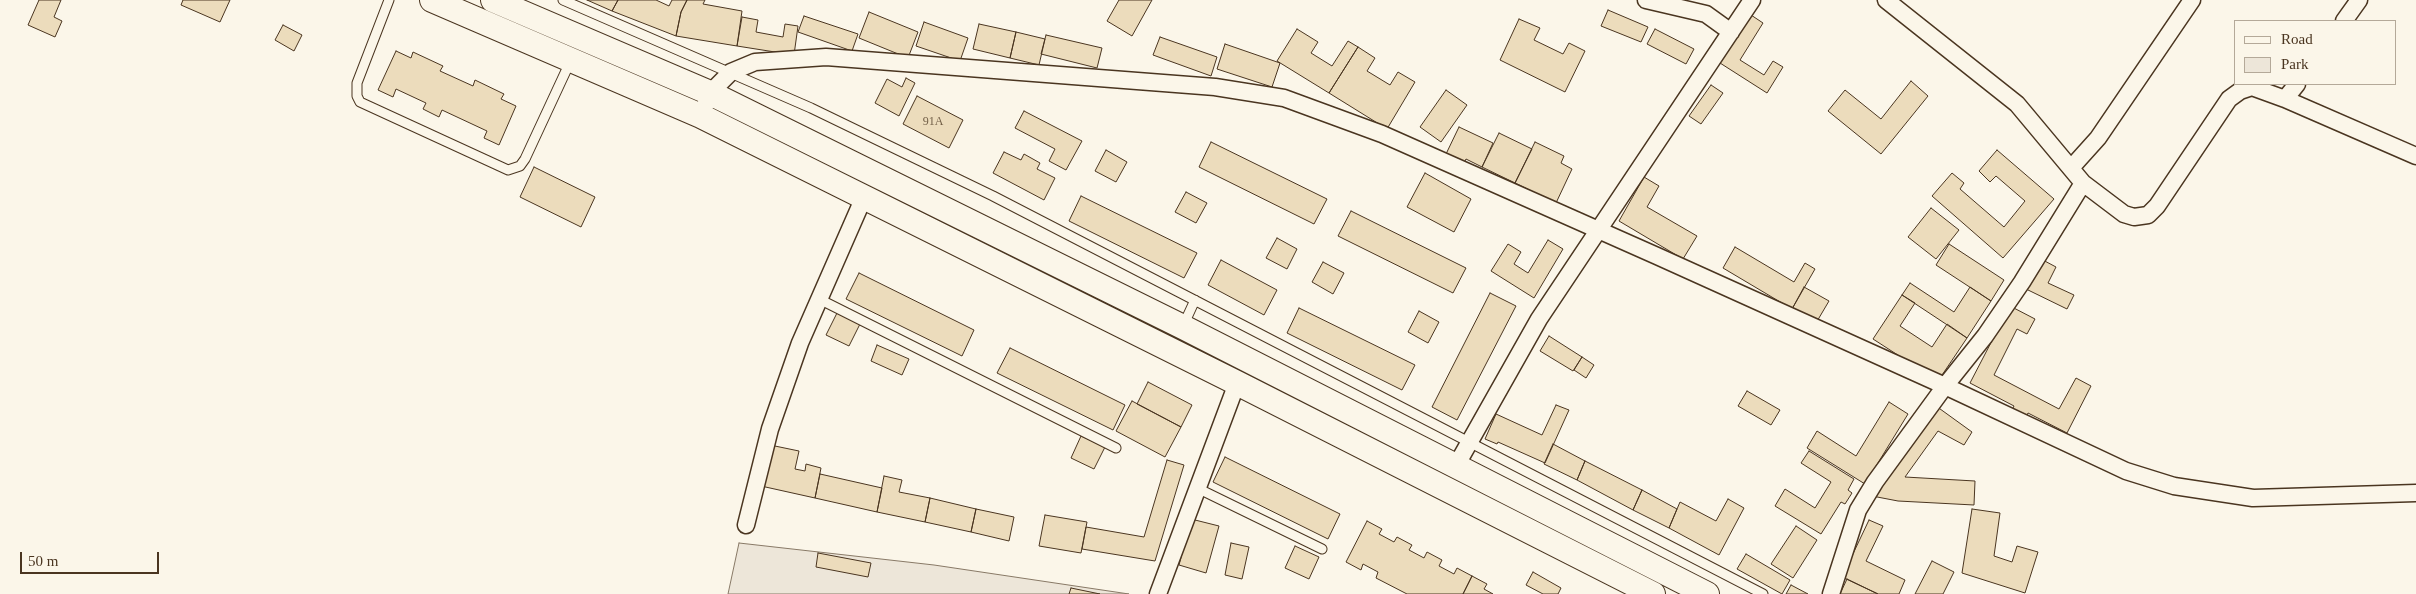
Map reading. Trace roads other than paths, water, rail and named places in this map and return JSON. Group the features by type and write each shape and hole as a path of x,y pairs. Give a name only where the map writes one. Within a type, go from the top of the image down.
{"main road":[{"path":"432,0 701,116 1237,383 1653,594"},
{"path":"493,0 710,93 1183,327 1707,594"}],"street":[{"path":"1646,0 1706,14 1731,32"},
{"path":"1456,466 1539,319 1752,0"},
{"path":"1886,0 2017,104 2083,183 2124,214 2134,217 2148,214 2157,206 2229,99 2240,91 2252,87 2414,153"},
{"path":"2071,168 2098,138 2192,0"},
{"path":"2345,20 2359,0"},
{"path":"701,116 710,93 731,72 755,62 826,57 1215,86 1284,98 1382,134 1945,386 2126,471 2174,486 2254,498 2416,493"},
{"path":"2284,99 2296,85"},
{"path":"1831,594 1858,510 1875,482 1945,386 1985,336 2022,282 2083,183"},
{"path":"746,525 770,428 800,343 864,197"},
{"path":"1158,594 1237,383"}],"lane":[{"path":"389,0 358,83 357,96 360,102 508,170 520,166 525,159 572,60"},
{"path":"563,0 811,108 993,196 1763,594"},
{"path":"819,299 1116,448"},
{"path":"1183,327 1195,300"},
{"path":"1197,488 1322,549"}]}
